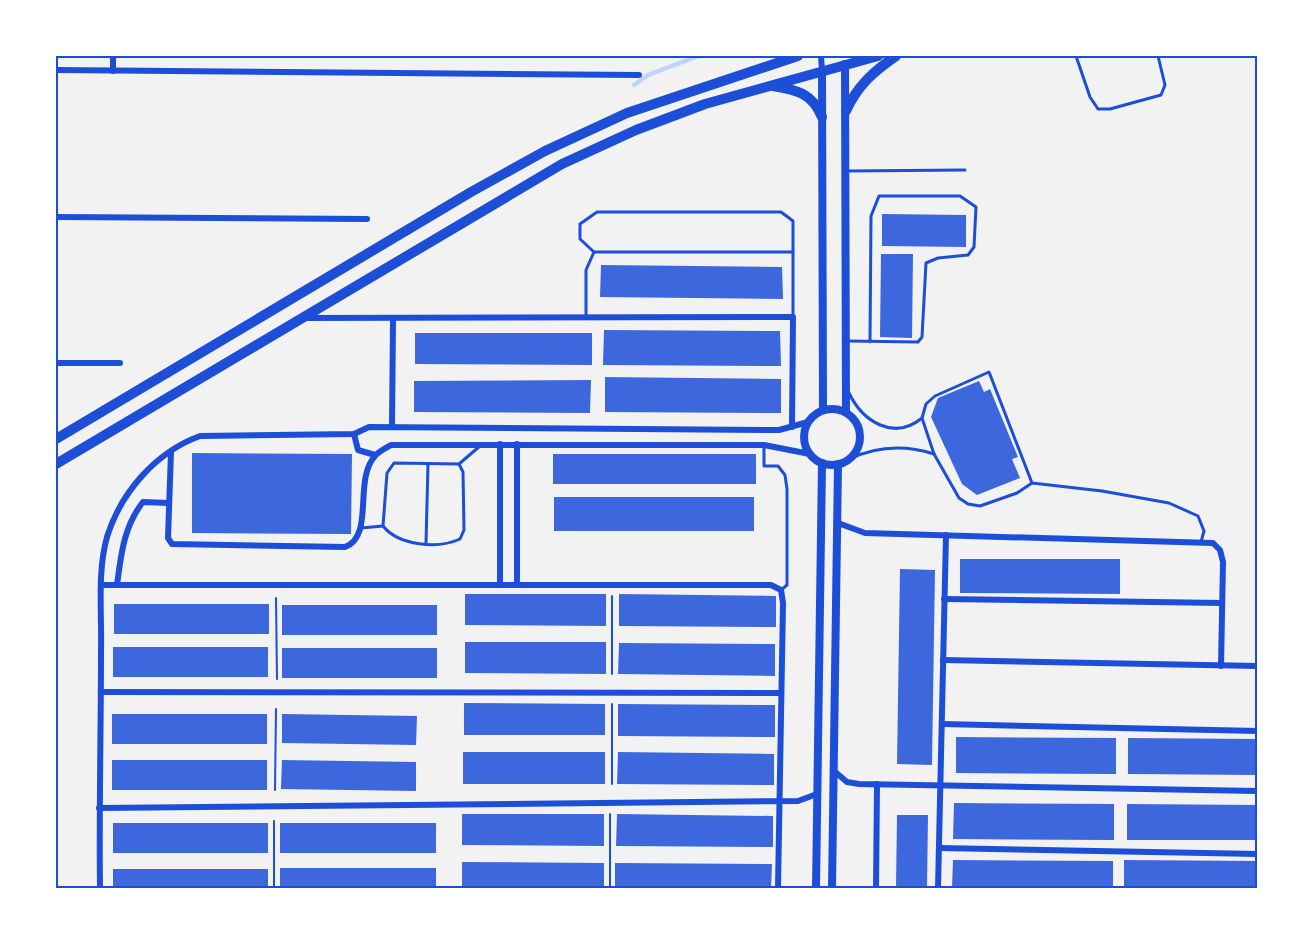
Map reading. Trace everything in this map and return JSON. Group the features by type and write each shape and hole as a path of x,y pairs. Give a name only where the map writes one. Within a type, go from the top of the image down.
{"highway":[{"path":"56,439 471,192 545,151 627,113 781,59 798,56"},
{"path":"56,464 562,164 636,130 705,104 822,70 845,60 878,56"},
{"path":"846,111 853,96 871,74 896,56"},
{"path":"769,86 798,90 818,106 822,117"}],"street":[{"path":"113,56 113,71"},
{"path":"821,56 823,410"},
{"path":"845,60 846,412"},
{"path":"56,70 639,75"},
{"path":"56,216 367,219"},
{"path":"302,318 393,320 793,317 792,427"},
{"path":"392,427 393,320"},
{"path":"56,363 120,363"},
{"path":"100,888 102,585 107,538 121,507 144,472 183,443 200,436 354,434 369,427 767,430 792,427 808,422 823,410 831,409 846,412 858,426 860,435 856,452 850,459 838,464 822,463 810,454 764,445 391,445 375,455 364,480 361,528 357,538 345,548 177,546 168,538 171,452"},
{"path":"808,422 804,439 810,454"},
{"path":"354,434 358,450 375,455"},
{"path":"500,444 500,585"},
{"path":"516,444 516,585"},
{"path":"816,888 822,463"},
{"path":"832,888 838,464"},
{"path":"117,585 126,534 134,514 143,502 169,502"},
{"path":"838,523 865,533 883,534 1213,543 1220,550 1223,562 1221,666"},
{"path":"938,888 946,535"},
{"path":"102,585 771,585 781,590 783,603 778,888"},
{"path":"944,599 1222,603"},
{"path":"943,660 1257,666"},
{"path":"101,692 781,693"},
{"path":"942,724 1257,731"},
{"path":"834,771 847,782 877,784 1257,791"},
{"path":"876,888 877,784"},
{"path":"99,808 798,801 817,794"},
{"path":"939,848 1257,854"}],"lane":[{"path":"1076,56 1090,98 1098,109 1110,109 1161,95 1165,85 1158,56"},
{"path":"846,171 965,170"},
{"path":"846,341 870,342 918,342 922,337 926,263 938,258 969,255 974,247 976,207 972,202 960,196 879,196 871,216 870,342"},
{"path":"793,252 594,252 580,239 580,224 597,212 781,212 793,221 793,252 793,317"},
{"path":"586,319 586,270 594,252"},
{"path":"1032,483 989,372 935,396 926,404 922,418 934,453 959,498 968,504 980,507 1017,493 1032,483 1102,491 1169,502 1198,516 1204,531 1201,542"},
{"path":"846,386 854,403 870,418 886,427 898,430 909,428 922,418"},
{"path":"459,464 463,472 464,530 460,539 447,545 402,541 391,535 383,526 388,468 394,463 459,464 481,444"},
{"path":"764,445 764,466 778,466 785,475 787,489 787,585 781,590"},
{"path":"850,459 866,451 885,448 916,448 934,453"},
{"path":"426,543 428,463"},
{"path":"361,528 383,526"}],"path":[{"path":"612,594 612,674"},
{"path":"276,598 277,680"},
{"path":"612,704 612,784"},
{"path":"275,790 276,709"},
{"path":"610,814 610,888"},
{"path":"274,821 274,888"}],"building":[{"path":"882,214 966,215 966,247 882,246"},
{"path":"881,254 913,254 912,338 880,337"},
{"path":"601,265 782,267 783,299 600,297"},
{"path":"604,330 780,331 781,366 603,365"},
{"path":"415,333 592,333 592,365 415,364"},
{"path":"605,377 781,379 781,413 605,412"},
{"path":"591,380 590,413 414,412 414,381"},
{"path":"979,381 984,392 990,389 1018,457 1012,459 1020,478 977,495 962,484 931,417 938,398"},
{"path":"192,453 352,454 351,534 192,533"},
{"path":"553,454 756,454 756,484 553,484"},
{"path":"554,497 754,497 754,531 554,531"},
{"path":"960,559 1120,559 1120,594 960,593"},
{"path":"900,569 935,570 932,765 897,764"},
{"path":"465,594 606,594 606,626 465,625"},
{"path":"619,594 776,596 776,627 619,626"},
{"path":"114,604 269,604 269,634 114,634"},
{"path":"282,605 437,605 437,635 282,635"},
{"path":"465,642 606,642 606,674 465,673"},
{"path":"619,643 775,644 775,676 618,674"},
{"path":"113,647 268,647 268,677 113,677"},
{"path":"282,648 437,648 437,678 282,678"},
{"path":"464,703 605,704 605,735 464,735"},
{"path":"618,704 775,705 775,737 618,736"},
{"path":"112,714 267,714 267,744 112,744"},
{"path":"282,714 417,716 416,745 282,743"},
{"path":"956,737 1116,738 1116,774 956,773"},
{"path":"1128,738 1258,739 1258,775 1128,774"},
{"path":"463,752 605,752 605,784 463,784"},
{"path":"618,752 774,754 774,785 617,784"},
{"path":"112,760 267,760 267,790 112,790"},
{"path":"282,760 416,762 416,791 281,789"},
{"path":"954,803 1114,804 1114,840 953,839"},
{"path":"1127,804 1258,805 1258,840 1127,840"},
{"path":"462,814 604,814 604,846 462,845"},
{"path":"617,814 773,816 773,847 616,846"},
{"path":"897,815 928,815 927,888 896,888"},
{"path":"113,823 268,823 268,853 113,853"},
{"path":"280,823 436,823 436,853 280,853"},
{"path":"953,860 1113,861 1113,888 952,888"},
{"path":"1124,860 1258,861 1258,888 1124,888"},
{"path":"462,862 604,863 604,888 462,888"},
{"path":"615,863 772,864 771,888 615,888"},
{"path":"280,868 436,868 436,888 280,888"},
{"path":"113,869 268,869 268,888 113,888"}],"waterway":[{"path":"634,85 648,75 698,56"}]}
